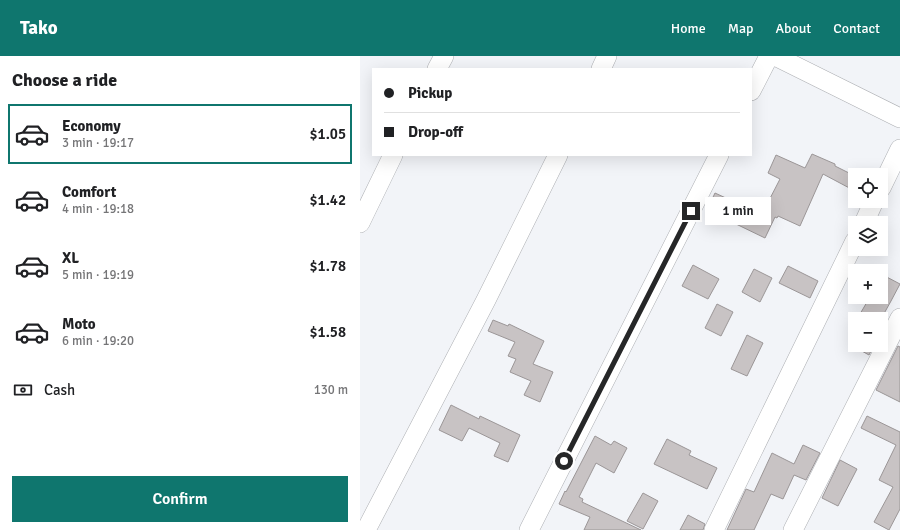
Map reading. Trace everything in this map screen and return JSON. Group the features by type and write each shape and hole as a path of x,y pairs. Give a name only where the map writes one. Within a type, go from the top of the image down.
{"street":[{"path":"438,68 444,56"},
{"path":"601,68 607,56"},
{"path":"752,89 769,56"},
{"path":"775,56 900,118"},
{"path":"888,174 900,149"},
{"path":"360,223 393,156"},
{"path":"366,530 486,300 558,156"},
{"path":"529,530 718,156"},
{"path":"714,530 848,255"},
{"path":"793,530 900,318"}],"building":[{"path":"812,154 835,164 835,166 848,172 848,187 823,174 800,226 778,216 777,218 775,217 765,238 707,210 715,193 741,205 743,202 763,212 780,179 768,173 776,155 805,168"},
{"path":"693,265 719,279 708,299 682,286"},
{"path":"788,266 818,281 810,298 779,283"},
{"path":"754,269 772,278 760,302 742,292"},
{"path":"888,278 900,284 885,312 861,312 866,304 888,304"},
{"path":"717,304 733,312 721,336 705,328"},
{"path":"493,320 508,326 509,324 544,341 533,364 553,372 540,402 524,395 531,381 510,372 516,359 508,356 515,342 488,331"},
{"path":"747,335 763,343 747,376 731,369"},
{"path":"898,346 900,347 900,402 876,390"},
{"path":"864,352 870,352 869,355"},
{"path":"451,405 479,419 480,416 520,435 508,462 494,456 500,443 469,428 462,441 439,430"},
{"path":"867,416 900,432 900,509 889,530 874,522 893,487 879,480 896,445 861,428"},
{"path":"595,436 611,445 614,441 627,448 614,473 596,463 579,497 583,499 582,502 641,530 584,530 590,517 559,504"},
{"path":"667,439 691,451 689,455 717,468 707,489 654,464"},
{"path":"803,445 820,453 806,480 794,475 783,499 771,494 754,530 727,530 746,489 754,492 772,453 794,464"},
{"path":"840,460 857,469 838,506 822,498"},
{"path":"643,493 658,501 643,529 627,521"},
{"path":"688,515 705,524 703,530 680,530"}],"route":[{"path":"564,461 691,211"}]}
